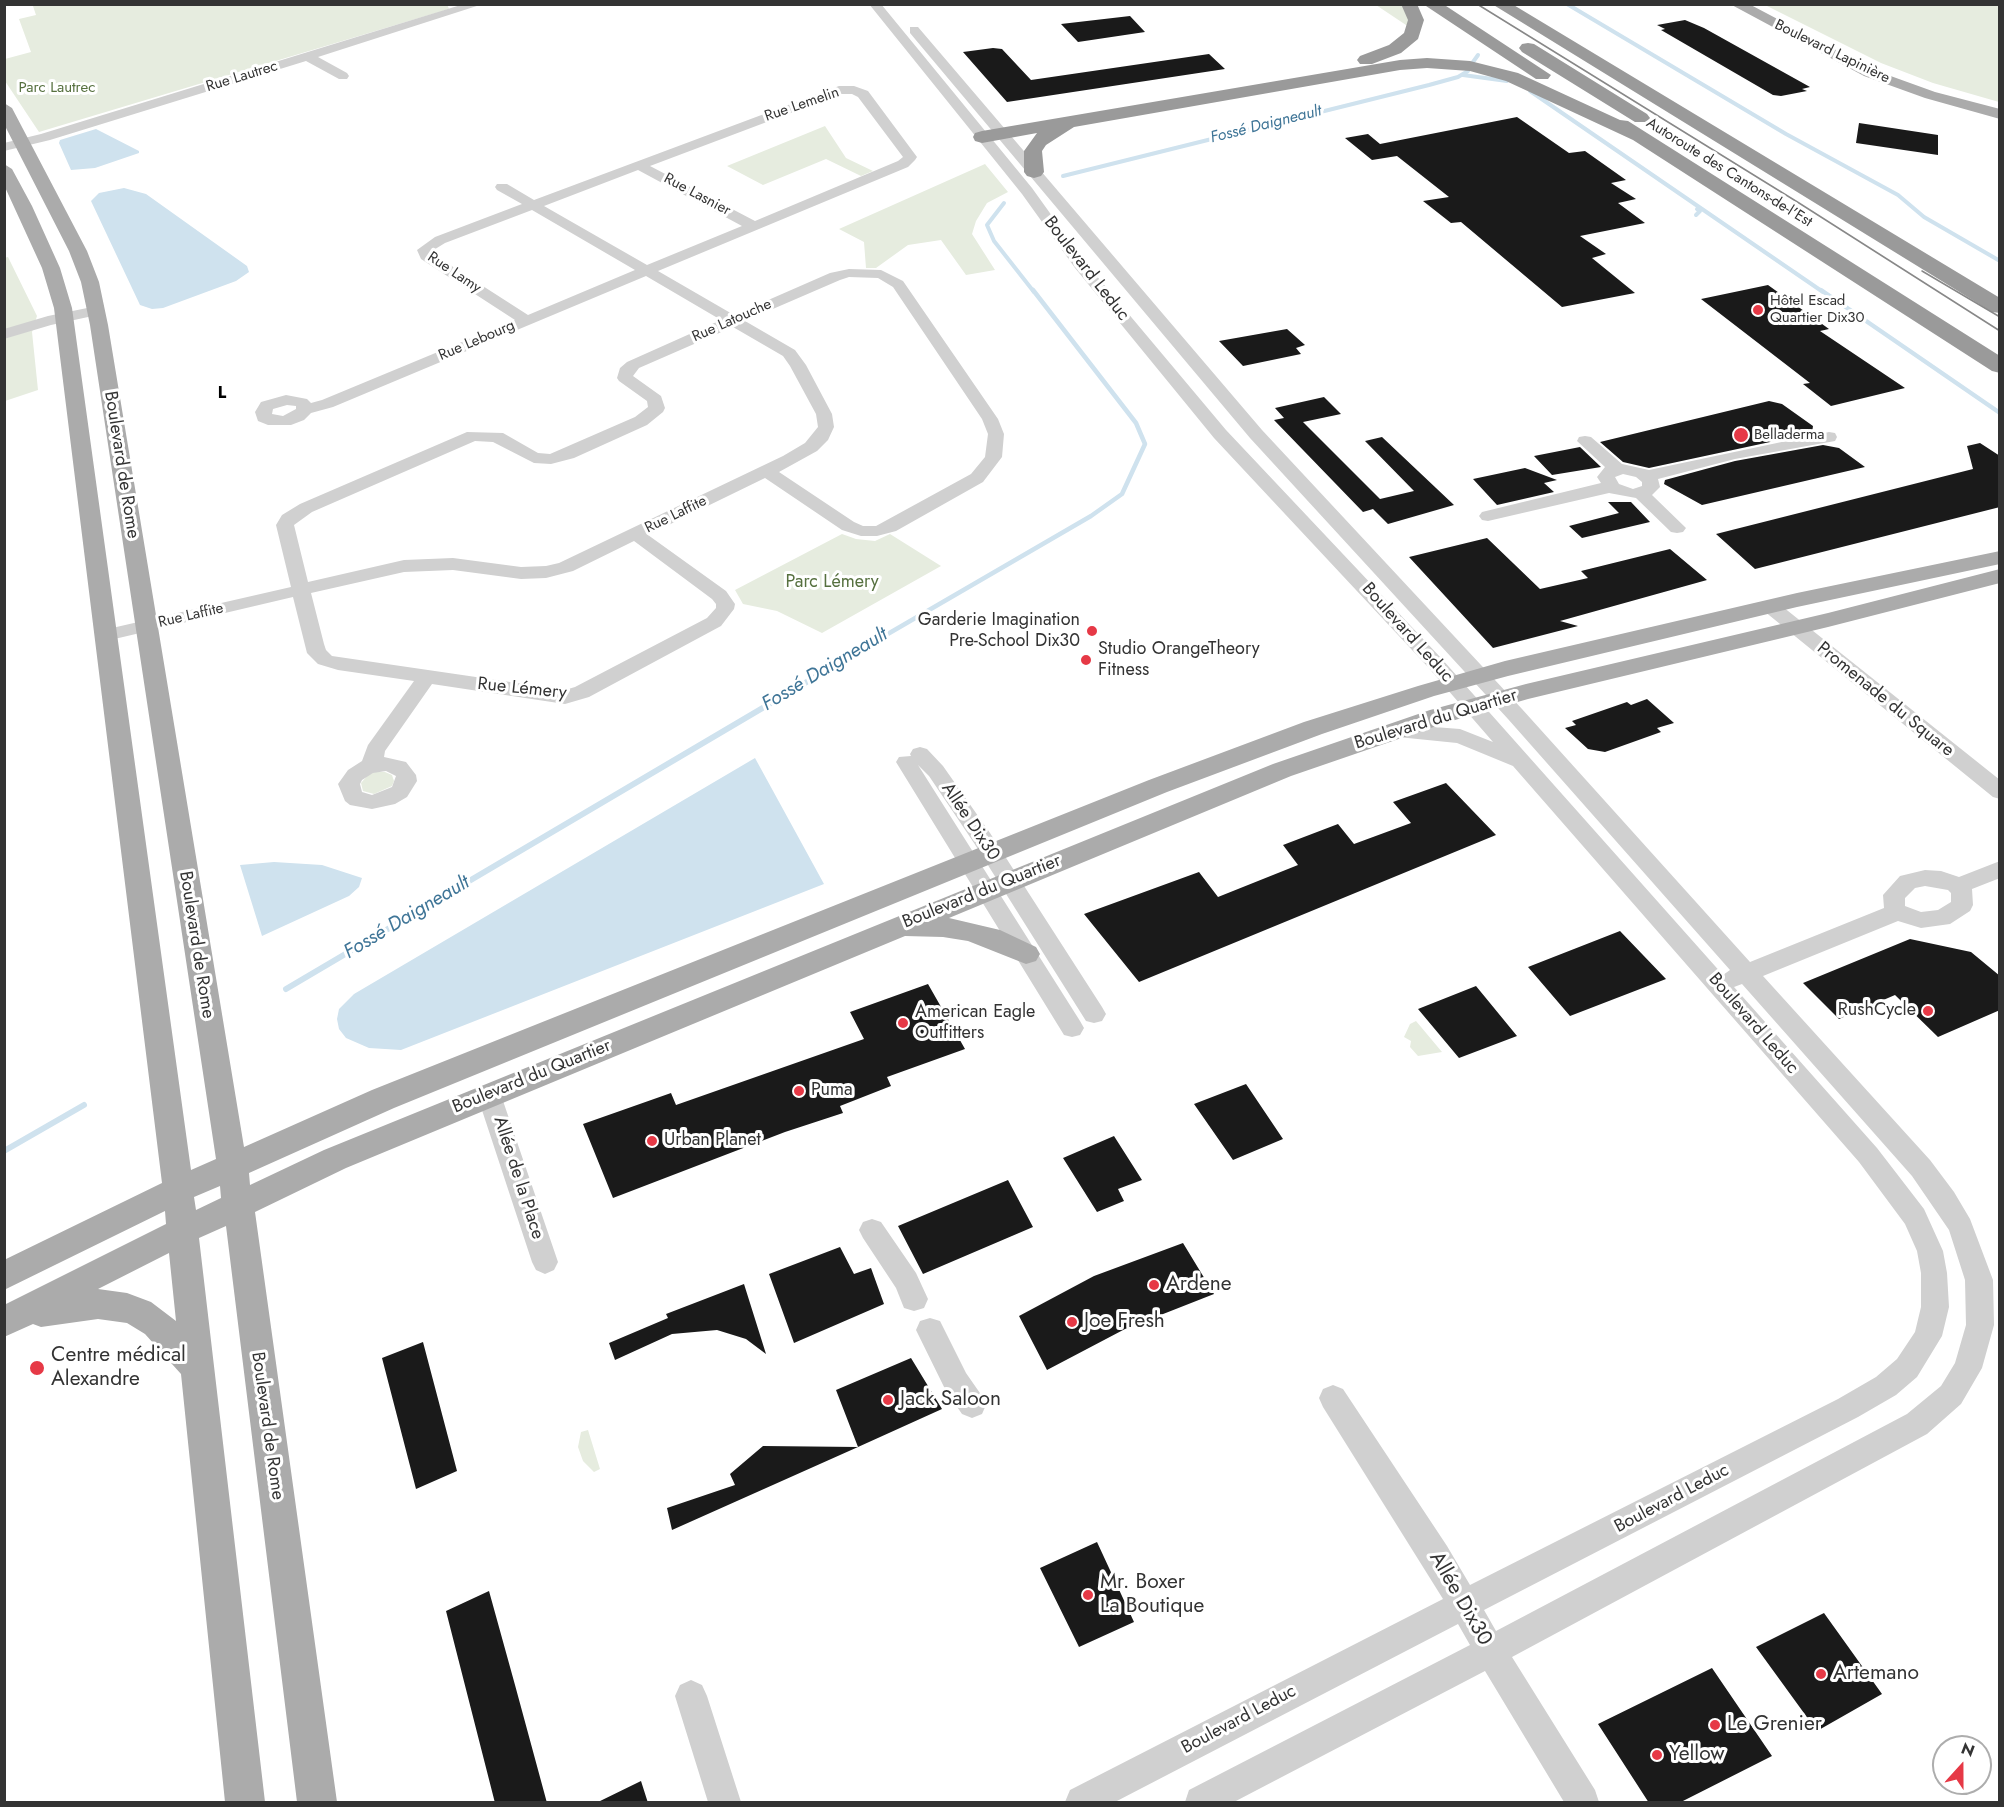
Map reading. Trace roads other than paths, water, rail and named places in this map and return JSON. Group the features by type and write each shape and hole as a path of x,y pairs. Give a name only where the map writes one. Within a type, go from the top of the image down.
{"highway":[{"path":"988,131 1370,59 1395,49 1412,35 1416,20 1409,4"},
{"path":"1431,4 2000,366"},
{"name":"Autoroute des Cantons-de-l'Est","path":"1458,4 1851,249"},
{"name":"Autoroute des Cantons-de-l'Est","path":"1500,4 2000,307"},
{"path":"1526,4 2000,290"},
{"path":"988,131 1077,122 1400,65 1436,63 1478,68 1512,77 1639,136"},
{"path":"1034,172 1033,151 1038,142 1052,132 1077,122"}],"main road":[{"name":"Boulevard Lapinière","path":"1737,4 1869,73 1930,95 2000,114"},
{"name":"Boulevard Lapinière","path":"1756,4 1888,71 1936,88 2000,106"},
{"name":"Boulevard de Rome","path":"4,108 78,251 90,282 97,311 230,1166 245,1248 317,1803"},
{"name":"Boulevard de Rome","path":"4,169 44,250 64,318 183,1230 245,1803"},
{"name":"Boulevard du Quartier","path":"4,1276 178,1190 421,1083 1285,738 1479,676 1771,607 2000,557"},
{"name":"Boulevard du Quartier","path":"7,1320 183,1230 324,1164 1258,779 1395,730 1473,706 2000,576"},
{"path":"896,927 943,927 968,930 990,937 1026,954"},
{"path":"7,1320 81,1305 105,1304 127,1308 139,1312 157,1324 197,1367"}],"street":[{"name":"Rue Lautrec","path":"4,147 478,4"},
{"name":"Boulevard Leduc","path":"874,4 988,131 1034,172 1256,434 1500,699 1921,1168 1956,1217 1970,1249 1981,1295 1980,1325 1968,1368 1942,1404 1900,1434 1202,1803"},
{"name":"Boulevard Leduc","path":"908,23 988,131 1067,249 1220,434 1365,586 1473,706 1868,1155 1915,1217 1930,1251 1934,1273 1935,1307 1928,1336 1915,1358 1898,1377 1848,1408 1303,1687 1082,1803"},
{"path":"308,57 343,76"},
{"name":"Rue Lemelin","path":"533,205 835,91 851,90 863,93 909,155 910,160 648,270"},
{"name":"Rue Lasnier","path":"639,165 754,226"},
{"name":"Rue Laffite","path":"106,636 392,568 429,563 521,573 546,572 576,564 766,471 818,442 824,432 826,420 792,357 734,320 502,187"},
{"name":"Rue Lamy","path":"526,320 423,253 428,246 436,242 533,205"},
{"name":"Rue Lebourg","path":"304,409 327,404 648,270"},
{"name":"Rue Latouche","path":"300,590 285,528 288,519 298,512 473,436 497,436 534,458 551,459 568,454 641,421 657,408 654,399 626,381 625,374 629,368 839,275 867,272 890,278 898,284 995,429 996,444 993,457 978,478 890,527 877,531 861,531 848,526 766,471"},
{"path":"7,333 97,311"},
{"path":"1647,476 1829,436"},
{"path":"1488,516 1603,489 1613,477 1636,471 1647,476 1652,487 1640,493 1625,493 1613,477 1585,441"},
{"path":"1640,493 1677,528"},
{"name":"Rue Lémery","path":"300,590 320,656 338,664 545,695 572,696 719,618 725,609 723,599 637,535"},
{"name":"Promenade du Square","path":"1771,607 2000,792"},
{"path":"371,765 375,750 427,677"},
{"path":"1395,730 1460,736 1482,743 1526,765"},
{"name":"Allée Dix30","path":"913,758 997,886 1094,1014"},
{"path":"1958,886 2000,869"},
{"path":"1718,984 1897,912 1921,920 1942,918 1962,905 1962,891 1947,880 1934,878 1908,882 1894,895 1893,904 1897,912"},
{"name":"Allée Dix30","path":"997,886 1026,954 1072,1028"},
{"name":"Allée de la Place","path":"489,1095 545,1262"},
{"path":"872,1230 906,1281 914,1299"},
{"path":"930,1330 956,1382 972,1405"},
{"name":"Allée Dix30","path":"1333,1398 1436,1557 1583,1803"},
{"path":"691,1696 725,1803"}],"water":[{"path":"96,129 139,153 95,168 71,170 59,143 60,140"},
{"path":"124,188 146,194 247,266 249,272 236,281 163,308 152,309 140,305 91,201 99,193"},
{"path":"755,758 824,884 401,1050 369,1048 346,1038 339,1029 337,1019 339,1009 354,994"},
{"path":"274,862 322,865 362,878 359,887 349,896 262,936 240,865"}],"waterway":[{"path":"1567,4 1786,134 1898,195 1924,217 2000,261"},
{"name":"Fossé Daigneault","path":"1473,62 1478,55"},
{"name":"Fossé Daigneault","path":"1063,176 1429,85 1458,77 1468,71"},
{"path":"1463,75 1507,81"},
{"path":"1530,91 1823,292"},
{"name":"Fossé Daigneault","path":"1004,203 987,225 994,241 1034,292"},
{"name":"Fossé Daigneault","path":"1696,215 1700,211 1697,209"},
{"name":"Fossé Daigneault","path":"824,671 1091,516 1122,494 1145,444 1136,423 1033,290"},
{"path":"1821,290 2000,413"},
{"name":"Fossé Daigneault","path":"286,989 827,670"},
{"name":"Fossé Daigneault","path":"4,1151 84,1105"}],"tram line":[{"path":"1477,4 1799,203 2000,331"},
{"path":"1922,271 2000,317"}],"place":[{"name":"Hôtel Escad Quartier Dix30","path":"1758,310"},
{"name":"Belladerma","path":"1741,435"},
{"name":"Garderie Imagination Pre-School Dix30","path":"1092,631"},
{"name":"Studio OrangeTheory Fitness","path":"1086,660"},
{"name":"RushCycle","path":"1928,1011"},
{"name":"American Eagle Outfitters","path":"903,1023"},
{"name":"Puma","path":"799,1091"},
{"name":"Urban Planet","path":"652,1141"},
{"name":"Ardene","path":"1154,1285"},
{"name":"Joe Fresh","path":"1072,1322"},
{"name":"Centre médical Alexandre","path":"37,1368"},
{"name":"Jack Saloon","path":"888,1400"},
{"name":"Mr. Boxer La Boutique","path":"1088,1595"},
{"name":"Artemano","path":"1821,1674"},
{"name":"Le Grenier","path":"1715,1725"},
{"name":"Yellow","path":"1657,1755"}],"district":[{"name":"L","path":"222,394"}],"park label":[{"name":"Parc Lautrec","path":"57,88"},
{"name":"Parc Lémery","path":"832,583"}]}
